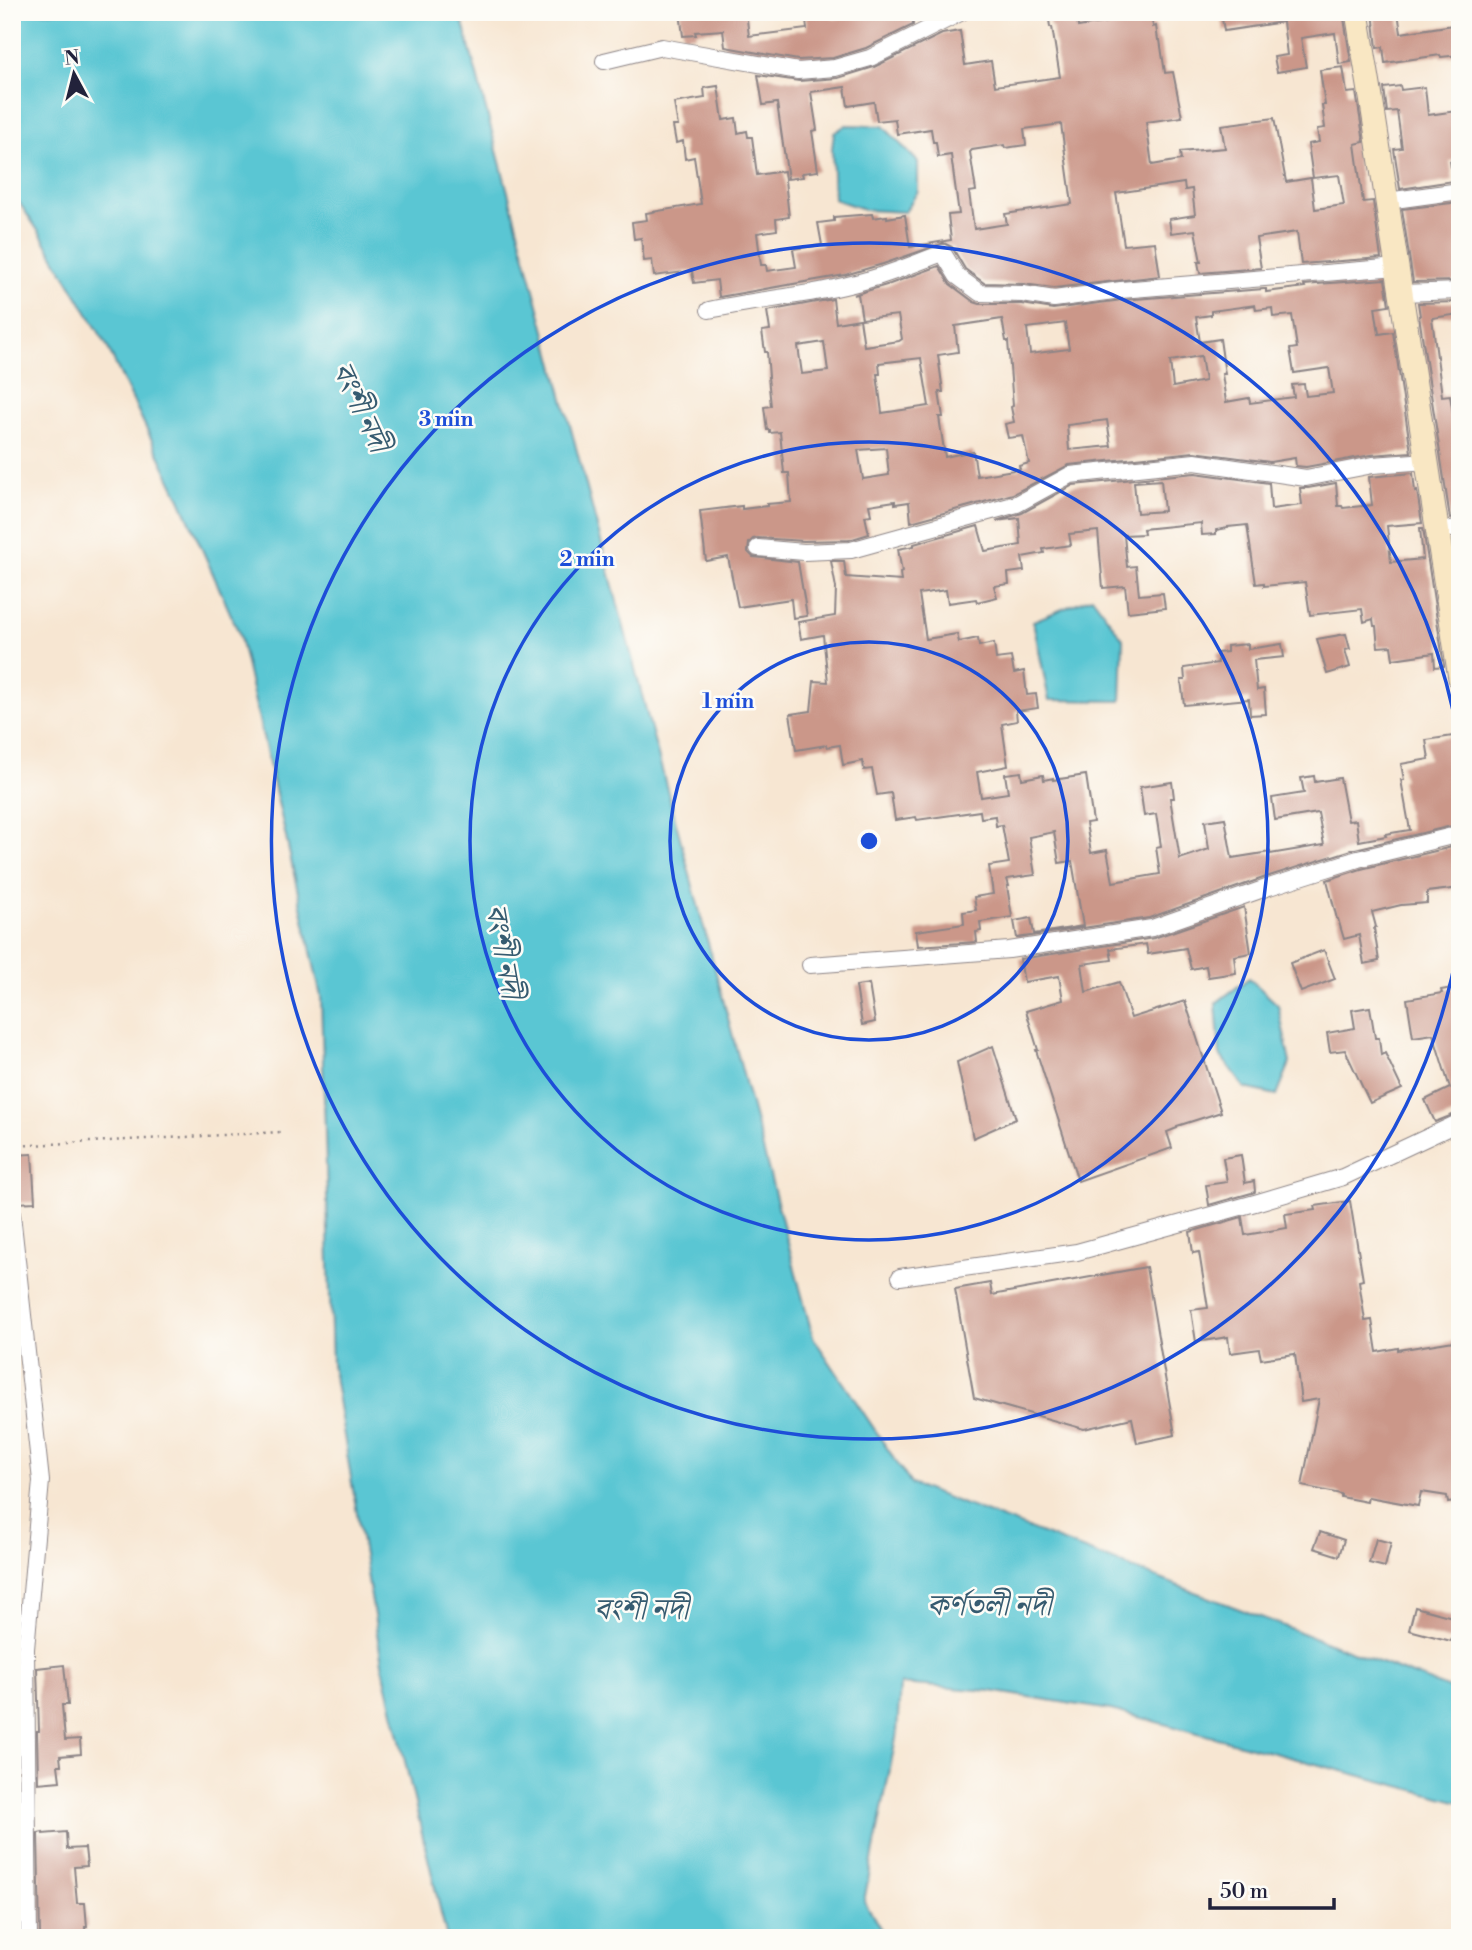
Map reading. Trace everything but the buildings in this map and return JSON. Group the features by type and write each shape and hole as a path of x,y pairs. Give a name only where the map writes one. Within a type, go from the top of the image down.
{"street":[{"path":"604,61 662,47 798,71 835,68 870,58 962,12"},
{"path":"1357,12 1427,461 1449,530 1460,678"},
{"path":"1387,201 1460,191"},
{"path":"709,310 867,280 943,253 957,276 980,293 1023,294 1054,299 1121,289 1397,267"},
{"path":"1401,293 1460,291"},
{"path":"758,548 804,552 851,550 1017,505 1070,475 1195,462 1306,478 1373,465 1427,461"},
{"path":"810,965 1009,950 1152,928 1345,863 1460,834"},
{"path":"900,1277 1090,1249 1343,1177 1460,1122"},
{"path":"12,1214 41,1481 26,1649 29,1938"}],"path":[{"path":"12,1146 282,1132"}],"water":[{"path":"12,12 460,12 813,1337 911,1484 1460,1693 1460,1802 1111,1710 990,1691 900,1684 897,1733 864,1901 886,1938 447,1938 383,1669 332,1364 321,997 283,824 239,633 180,499 106,344 12,192"},
{"path":"846,125 883,126 918,162 918,191 905,212 866,210 834,199 834,133"},
{"path":"1092,597 1123,639 1121,701 1049,700 1033,621"},
{"path":"1249,978 1278,1005 1290,1063 1277,1095 1245,1088 1220,1055 1216,1003"}],"water label":[{"name":"বংশী নদী","path":"360,407"},
{"name":"বংশী নদী","path":"503,951"},
{"name":"কর্ণতলী নদী","path":"989,1606"},
{"name":"বংশী নদী","path":"641,1610"}]}
